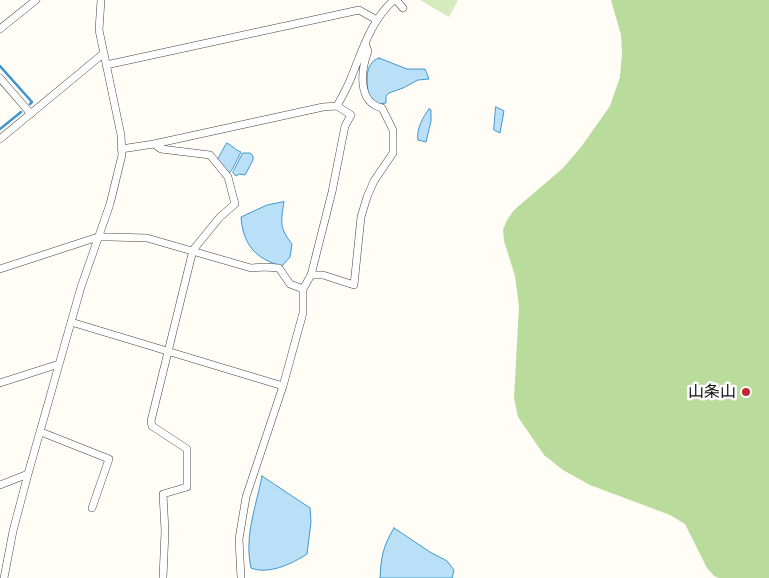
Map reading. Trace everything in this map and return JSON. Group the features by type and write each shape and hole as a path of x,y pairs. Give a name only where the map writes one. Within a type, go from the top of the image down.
{"street":[{"path":"0,29 36,0"},
{"path":"4,578 13,531 28,474 71,322 110,204 122,155 116,109 100,30 101,0"},
{"path":"337,106 351,79 365,43 383,11 395,0 403,8"},
{"path":"106,65 359,10 377,20"},
{"path":"312,276 324,275 354,285 365,204 374,181 392,153 394,130 382,108 375,107 368,101 365,94 363,64 368,51 365,43"},
{"path":"0,139 104,54"},
{"path":"0,78 30,114"},
{"path":"121,149 154,144 323,107 337,106 351,116 346,126 312,276 303,290 302,313 283,386 246,497 239,539 240,578"},
{"path":"154,144 161,149 210,155 228,177 235,204 220,218 193,250 152,422 152,426 187,449 187,487 163,494 165,531 163,578"},
{"path":"0,269 98,237 147,238 251,268 279,268 290,284 303,290"},
{"path":"71,322 283,386"},
{"path":"0,382 59,364"},
{"path":"40,432 109,459 92,508"},
{"path":"0,485 28,474"}],"green space":[{"path":"420,0 458,0 449,17"},
{"path":"611,0 769,0 769,578 719,578 714,576 707,568 685,524 670,515 590,485 563,470 544,455 518,417 514,398 519,306 515,276 504,241 503,230 514,210 563,168 581,147 610,106 620,77 622,53 621,35"}],"water":[{"path":"379,58 407,69 425,69 429,79 418,80 389,93 386,96 386,103 379,104 369,98 367,75 370,65"},
{"path":"496,107 504,111 500,133 494,130"},
{"path":"429,109 431,110 431,121 426,142 418,140 418,132 422,119"},
{"path":"227,143 241,152 228,175 217,161"},
{"path":"243,153 250,153 253,156 253,160 245,175 239,174 236,176 233,173"},
{"path":"284,202 282,224 292,244 290,257 282,266 264,259 252,249 244,235 241,217 267,205"},
{"path":"262,476 310,508 311,522 307,554 287,565 258,570 251,568 249,544"},
{"path":"394,528 447,561 454,570 452,578 380,578 383,552"}],"waterway":[{"path":"0,66 32,102 30,104"},
{"path":"0,129 21,112"}],"place":[{"name":"山条山","path":"746,392"}]}
